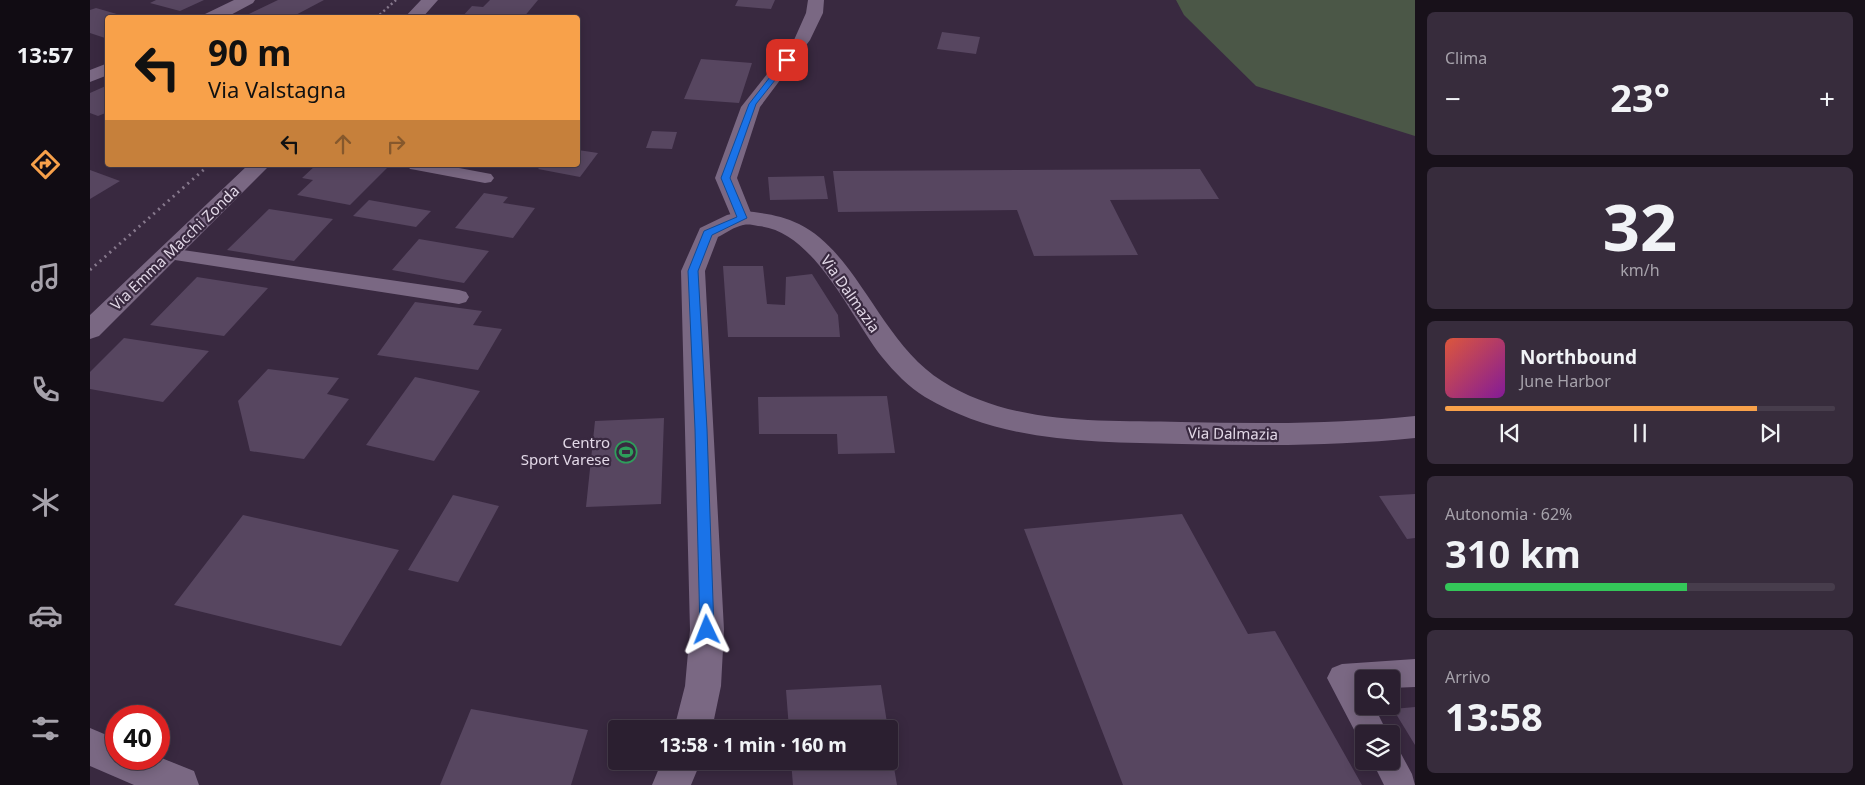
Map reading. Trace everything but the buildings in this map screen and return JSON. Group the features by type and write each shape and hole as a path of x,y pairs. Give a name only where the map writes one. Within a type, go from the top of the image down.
{"street":[{"path":"217,15 247,0"},
{"path":"415,15 430,0"},
{"path":"742,218 726,178 744,124 752,104 781,69 803,38 817,10 816,0"},
{"path":"90,77 105,61"},
{"name":"Via Emma Macchi Zonda","path":"90,330 258,167"},
{"name":"Via Dalmazia","path":"695,720 703,686 707,630 701,429 693,271 708,234 742,218 769,219 793,229 824,255 886,345 899,360 935,390 989,416 1024,425 1059,430 1269,436 1378,431 1415,427"},
{"path":"90,747 105,753"},
{"path":"145,770 180,785"},
{"path":"671,785 678,770"}],"lane":[{"path":"427,167 485,178"},
{"path":"169,254 458,296"},
{"path":"1368,725 1342,678 1415,673"},
{"path":"1393,770 1401,785"}],"green space":[{"path":"1176,0 1415,0 1415,136 1256,86 1184,15"}],"railway":[{"path":"379,15 396,0"},
{"path":"90,270 207,167"}],"place":[{"name":"Centro Sport Varese","path":"626,452"}],"route":[{"path":"707,630 701,429 693,271 708,234 742,218 726,178 752,104 787,60"}]}
